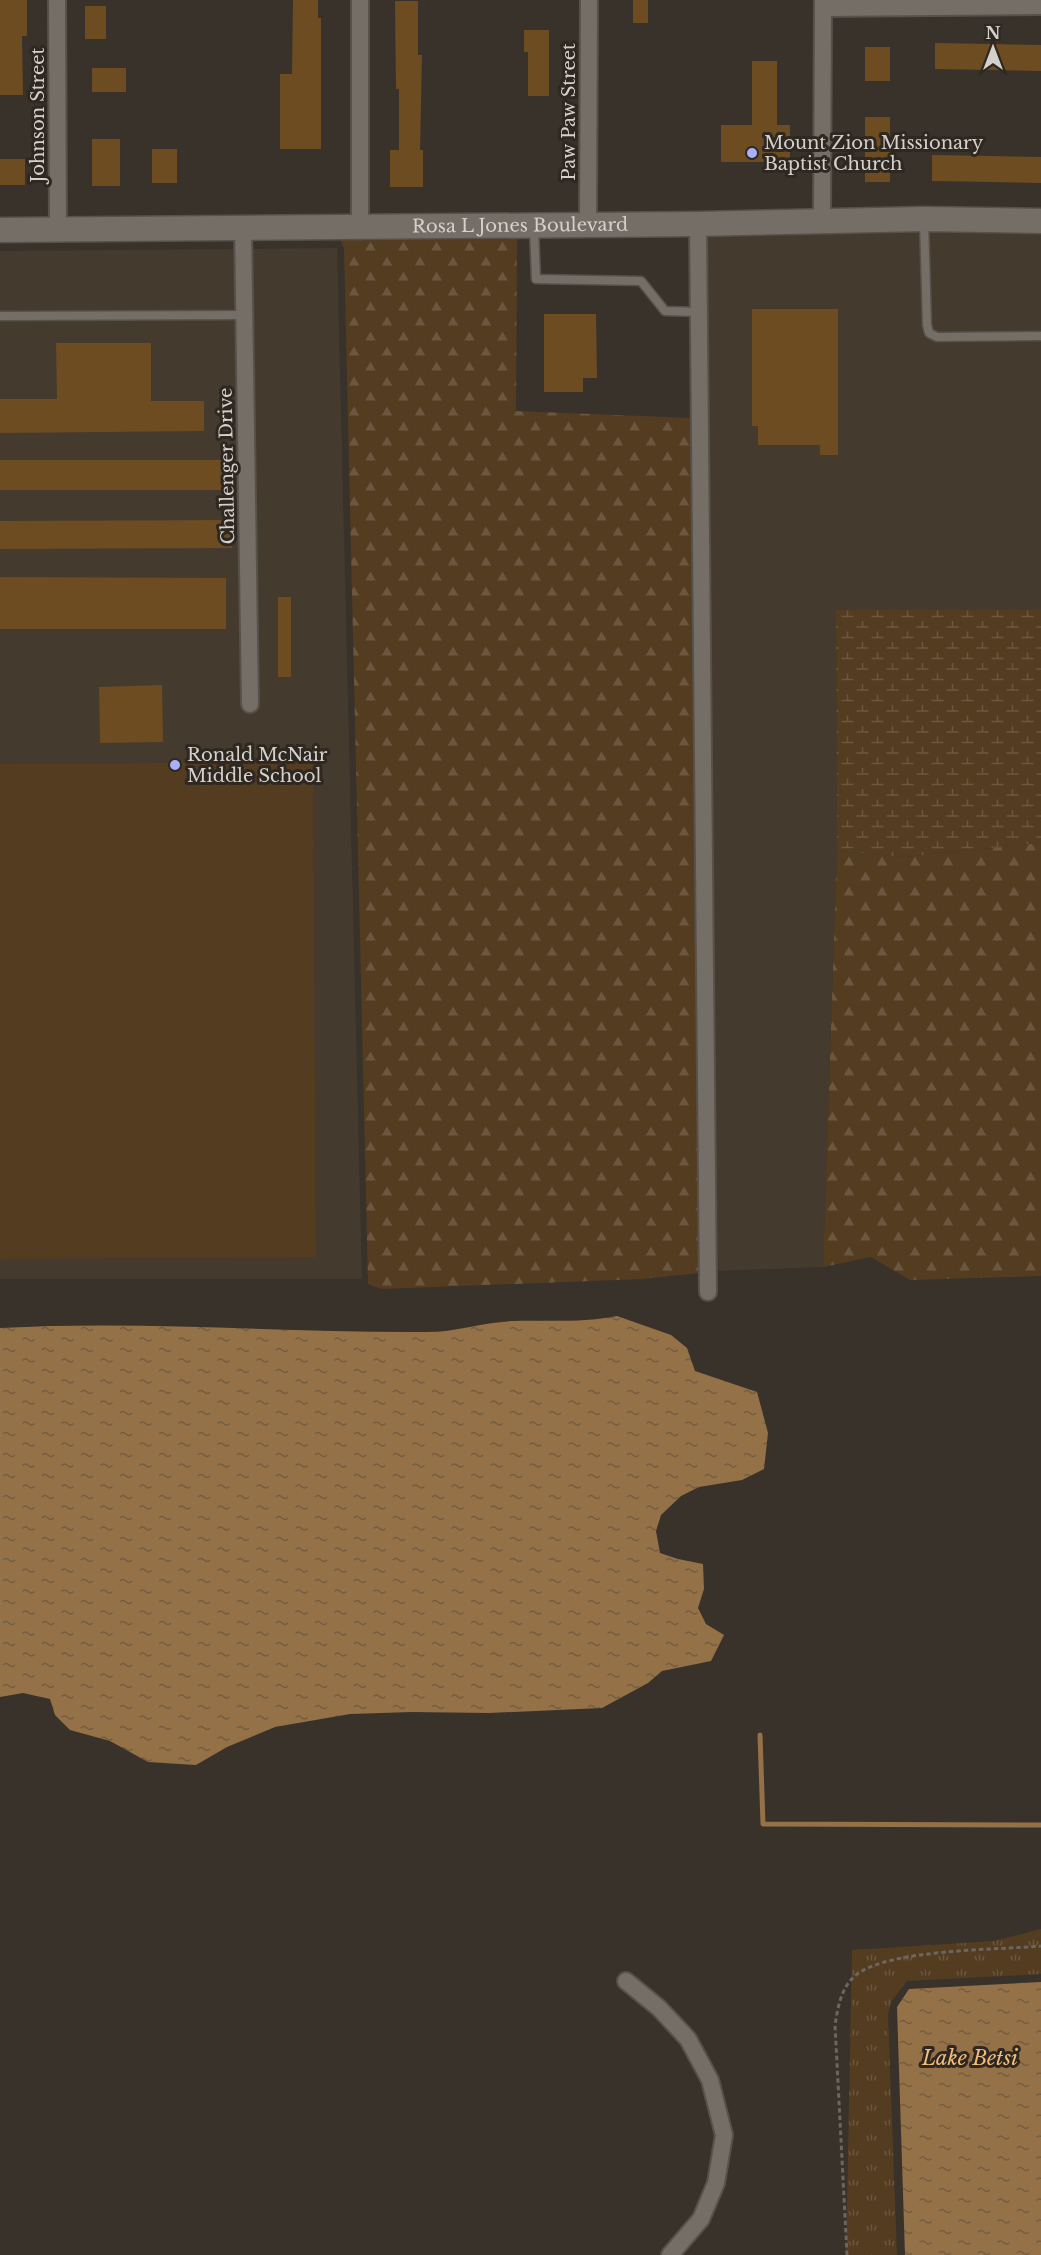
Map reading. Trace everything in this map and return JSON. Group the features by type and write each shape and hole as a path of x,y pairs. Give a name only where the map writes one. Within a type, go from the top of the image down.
{"street":[{"name":"Johnson Street","path":"57,0 58,230"},
{"path":"360,0 360,225"},
{"name":"Paw Paw Street","path":"588,224 590,0"},
{"path":"822,221 823,4 1041,6"},
{"name":"Rosa L Jones Boulevard","path":"0,230 360,225 698,224 924,219 1041,221"},
{"path":"698,224 708,1292"},
{"name":"Challenger Drive","path":"243,227 250,704"},
{"path":"626,1981 659,2008 688,2038 710,2080 724,2135 716,2183 701,2218 670,2255"}],"lane":[{"path":"924,219 929,333 937,337 1041,336"},
{"path":"534,225 536,279 641,281 665,311 699,312"},
{"path":"0,316 244,315"}],"path":[{"path":"847,2255 835,2025 839,1999 854,1976 873,1965 914,1955 1041,1947"}],"shaded area":[{"path":"924,229 1041,231 1041,610 836,610 837,851 823,1267 717,1271 707,233"},
{"name":"Ronald McNair Middle School","path":"337,248 362,1279 0,1279 0,251"}],"green space":[{"path":"517,239 516,411 691,418 699,1273 642,1279 382,1289 368,1284 344,248 340,240"},
{"path":"836,610 1041,610 1041,843 903,857 837,851"},
{"path":"313,762 316,1257 0,1259 0,764"},
{"path":"1041,843 1041,1276 910,1280 871,1257 823,1267 837,851 903,857"},
{"path":"1041,1929 1041,1974 907,1981 891,2002 888,2015 897,2255 846,2255 852,1950 994,1941"}],"water":[{"path":"617,1316 671,1335 687,1348 695,1371 757,1392 768,1433 764,1469 742,1480 699,1487 681,1496 661,1515 656,1531 660,1553 703,1564 704,1589 698,1608 706,1624 724,1635 711,1661 662,1671 648,1683 602,1708 489,1713 350,1714 275,1727 227,1747 196,1765 148,1762 110,1741 70,1730 55,1715 50,1699 23,1693 0,1697 0,1328 107,1325 427,1332 513,1321 578,1320"},
{"name":"Lake Betsi","path":"1041,1982 1041,2255 905,2255 897,2007 909,1989"}],"building":[{"path":"0,0 27,0 27,36 22,36 23,95 0,95"},
{"path":"293,0 318,0 318,18 321,18 321,149 280,149 280,74 292,74"},
{"path":"633,0 648,0 648,23 633,23"},
{"path":"395,1 418,1 418,55 422,55 420,150 423,150 423,187 390,187 390,150 399,150"},
{"path":"85,6 106,6 106,39 85,39"},
{"path":"524,30 549,30 549,96 528,96 528,52 524,52"},
{"path":"935,43 1041,45 1041,71 935,69"},
{"path":"865,47 890,47 890,81 865,81"},
{"path":"752,61 777,61 777,125 790,125 790,162 721,162 721,125 752,125"},
{"path":"92,68 126,68 126,92 92,92"},
{"path":"865,117 890,117 890,182 865,182"},
{"path":"92,139 120,139 120,186 92,186"},
{"path":"152,149 177,149 177,183 152,183"},
{"path":"932,155 1041,157 1041,183 932,181"},
{"path":"0,159 25,159 25,185 0,185"},
{"path":"752,309 838,309 838,455 820,455 820,445 758,445 758,426 752,426"},
{"path":"544,314 596,314 597,378 583,378 583,392 544,392"},
{"path":"56,343 151,343 151,401 204,401 204,431 0,433 0,399 57,399"},
{"path":"0,460 229,460 229,490 0,490"},
{"path":"232,520 232,548 0,549 0,521"},
{"path":"0,577 226,578 226,629 0,629"},
{"path":"278,597 291,597 291,677 278,677"},
{"path":"162,685 163,742 100,743 99,687"}],"waterway":[{"path":"760,1735 763,1824 1041,1825"}],"place":[{"name":"Mount Zion Missionary Baptist Church","path":"752,153"},
{"name":"Ronald McNair Middle School","path":"175,765"}]}
